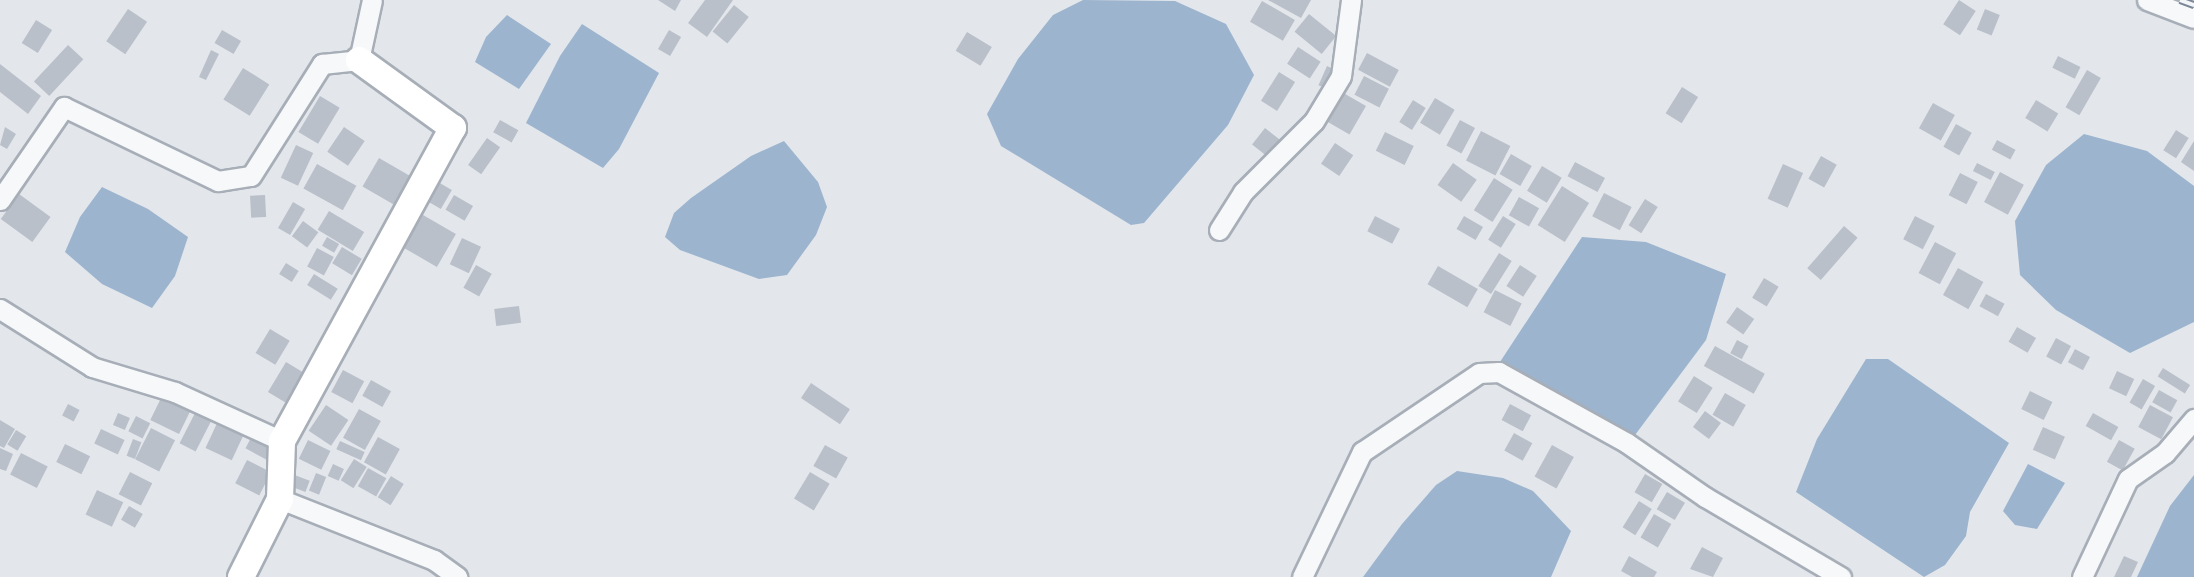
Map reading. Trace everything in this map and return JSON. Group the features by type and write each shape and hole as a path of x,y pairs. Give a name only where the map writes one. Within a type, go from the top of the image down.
{"street":[{"path":"359,60 372,0"},
{"path":"1219,230 1243,192 1314,121 1341,76 1351,0"},
{"path":"2147,0 2194,18"},
{"path":"0,200 64,107 218,181 251,176 323,64 359,60 453,128 282,441 280,499 241,577"},
{"path":"0,309 92,367 175,392 282,441"},
{"path":"1302,577 1362,452 1479,373 1499,372 1627,443 1705,497 1841,577"},
{"path":"2082,577 2128,479 2165,453 2194,419"},
{"path":"280,499 434,560 457,577"}],"water":[{"path":"1083,0 1175,1 1226,24 1254,75 1228,125 1144,223 1131,225 1001,146 987,114 1018,59 1053,15"},
{"path":"507,15 551,44 519,89 475,62 486,37"},
{"path":"582,24 659,73 619,149 603,168 526,123 560,56"},
{"path":"2084,134 2147,151 2194,186 2194,322 2130,353 2056,310 2020,275 2015,221 2046,165"},
{"path":"784,141 818,182 827,207 816,235 787,275 759,279 680,250 665,237 674,213 691,198 751,156"},
{"path":"102,187 148,209 188,237 175,276 152,308 102,284 65,252 80,217"},
{"path":"1582,237 1646,242 1726,274 1706,340 1635,435 1498,365"},
{"path":"1866,359 1888,359 2009,443 1970,512 1966,536 1945,565 1924,577 1796,492 1817,439"},
{"path":"2028,464 2065,483 2037,529 2015,525 2003,511"},
{"path":"1457,471 1503,478 1533,491 1571,531 1551,577 1363,577 1402,524 1436,485"},
{"path":"2194,475 2194,577 2137,577 2170,506"}],"building":[{"path":"658,0 681,0 675,11"},
{"path":"705,0 733,0 707,37 688,23"},
{"path":"1268,0 1311,0 1301,18"},
{"path":"1959,0 1976,11 1960,35 1943,24"},
{"path":"1262,1 1295,20 1283,41 1250,22"},
{"path":"734,5 749,17 727,43 713,31"},
{"path":"128,9 147,22 125,54 106,41"},
{"path":"1985,9 2000,15 1992,35 1977,29"},
{"path":"1309,14 1336,36 1322,54 1295,32"},
{"path":"36,20 52,30 38,53 22,43"},
{"path":"222,30 241,41 234,54 214,43"},
{"path":"669,30 681,37 670,56 658,49"},
{"path":"967,32 992,47 981,66 956,51"},
{"path":"68,45 83,59 49,96 34,82"},
{"path":"1298,47 1321,62 1310,78 1287,64"},
{"path":"211,50 219,54 206,80 199,77"},
{"path":"1367,53 1399,70 1390,87 1358,70"},
{"path":"2058,56 2080,67 2075,79 2052,68"},
{"path":"0,64 41,96 28,114 0,92"},
{"path":"1327,66 1338,71 1329,90 1318,85"},
{"path":"243,68 269,84 250,116 223,99"},
{"path":"2087,70 2101,78 2079,115 2066,107"},
{"path":"1279,72 1295,82 1277,111 1261,101"},
{"path":"1364,76 1389,89 1379,107 1354,95"},
{"path":"1682,87 1698,97 1682,123 1666,113"},
{"path":"1340,91 1366,106 1349,135 1324,120"},
{"path":"320,96 340,108 318,144 298,132"},
{"path":"1435,98 1455,110 1440,135 1420,123"},
{"path":"1413,100 1426,108 1412,130 1399,122"},
{"path":"2036,100 2058,113 2047,131 2025,118"},
{"path":"1933,103 1955,115 1941,140 1919,128"},
{"path":"500,120 518,130 512,142 493,132"},
{"path":"1460,120 1475,128 1461,154 1446,146"},
{"path":"1956,124 1972,133 1959,155 1943,147"},
{"path":"5,127 16,134 7,149 0,145"},
{"path":"344,127 365,141 348,166 327,152"},
{"path":"1265,128 1283,142 1270,159 1252,145"},
{"path":"2176,130 2189,138 2176,158 2163,150"},
{"path":"1481,131 1510,146 1495,175 1466,160"},
{"path":"1385,132 1414,146 1405,165 1376,151"},
{"path":"487,138 500,147 481,174 468,165"},
{"path":"1997,140 2016,150 2010,160 1992,150"},
{"path":"2194,141 2194,171 2181,162"},
{"path":"1335,143 1353,155 1339,176 1321,164"},
{"path":"296,145 313,153 298,186 281,178"},
{"path":"1511,154 1532,166 1520,186 1500,174"},
{"path":"1821,156 1837,165 1824,187 1808,179"},
{"path":"379,158 410,176 394,205 362,187"},
{"path":"1575,162 1605,178 1598,192 1567,176"},
{"path":"1453,163 1477,180 1461,202 1438,185"},
{"path":"1977,163 1995,172 1991,180 1973,171"},
{"path":"317,164 356,186 343,210 303,188"},
{"path":"1783,164 1803,173 1788,208 1768,199"},
{"path":"1542,166 1562,178 1547,203 1527,191"},
{"path":"2000,172 2024,185 2008,215 1984,202"},
{"path":"1960,173 1978,182 1966,204 1949,195"},
{"path":"1494,178 1513,190 1493,222 1474,210"},
{"path":"438,182 452,190 441,209 427,201"},
{"path":"1562,186 1589,203 1565,242 1538,225"},
{"path":"1604,193 1632,207 1620,230 1592,216"},
{"path":"19,194 51,217 32,242 1,219"},
{"path":"265,195 266,217 251,218 250,196"},
{"path":"454,195 473,206 465,221 446,210"},
{"path":"1519,197 1539,208 1529,227 1509,215"},
{"path":"1645,199 1658,207 1641,233 1629,225"},
{"path":"293,202 305,209 290,235 278,228"},
{"path":"329,211 364,232 353,251 318,230"},
{"path":"423,215 456,234 437,267 404,248"},
{"path":"1375,216 1400,229 1392,244 1367,231"},
{"path":"1464,216 1483,227 1476,240 1456,229"},
{"path":"1503,216 1516,224 1501,248 1488,240"},
{"path":"1915,216 1935,226 1923,249 1903,239"},
{"path":"303,221 318,232 307,248 292,236"},
{"path":"1844,226 1858,238 1821,280 1807,268"},
{"path":"327,237 339,244 334,253 322,246"},
{"path":"462,238 481,247 469,273 450,264"},
{"path":"1935,242 1956,253 1940,284 1919,273"},
{"path":"342,247 362,259 352,275 332,263"},
{"path":"317,248 334,257 324,275 307,267"},
{"path":"1499,253 1512,261 1491,294 1478,286"},
{"path":"286,263 299,271 292,282 279,274"},
{"path":"476,265 492,274 479,296 463,288"},
{"path":"1520,265 1537,276 1523,297 1506,286"},
{"path":"1438,266 1478,289 1467,307 1428,284"},
{"path":"1958,268 1983,282 1968,309 1943,295"},
{"path":"314,274 338,289 331,300 307,285"},
{"path":"1764,278 1779,287 1767,306 1752,298"},
{"path":"1495,290 1522,304 1510,326 1484,312"},
{"path":"1986,294 2005,304 1998,316 1979,306"},
{"path":"519,306 521,323 496,326 494,309"},
{"path":"1737,307 1754,319 1743,335 1726,323"},
{"path":"2017,327 2036,338 2028,353 2008,342"},
{"path":"270,329 290,341 275,365 256,353"},
{"path":"2056,338 2071,346 2061,365 2046,357"},
{"path":"1737,340 1749,346 1742,359 1730,353"},
{"path":"1715,346 1765,374 1754,394 1704,366"},
{"path":"2075,349 2090,357 2083,370 2068,362"},
{"path":"286,362 313,378 295,408 268,392"},
{"path":"2163,368 2190,385 2185,393 2158,376"},
{"path":"343,370 364,381 352,403 331,392"},
{"path":"2117,371 2134,379 2126,396 2109,388"},
{"path":"1694,376 1713,388 1697,413 1678,401"},
{"path":"2143,379 2155,386 2142,409 2130,402"},
{"path":"371,380 391,391 382,407 362,396"},
{"path":"811,383 850,409 840,424 801,398"},
{"path":"2159,390 2177,400 2171,412 2152,402"},
{"path":"2030,391 2052,402 2044,420 2021,409"},
{"path":"1725,393 1746,405 1733,427 1712,415"},
{"path":"163,394 192,408 179,434 150,420"},
{"path":"68,404 80,410 74,421 62,416"},
{"path":"1510,404 1531,415 1523,431 1502,420"},
{"path":"326,405 348,420 331,446 309,431"},
{"path":"2150,405 2173,417 2161,439 2138,427"},
{"path":"359,409 381,421 365,450 343,438"},
{"path":"1705,411 1721,423 1709,439 1693,427"},
{"path":"118,413 130,418 125,430 113,425"},
{"path":"195,413 211,421 196,451 180,443"},
{"path":"2093,413 2118,427 2111,440 2086,426"},
{"path":"136,416 150,423 143,438 128,431"},
{"path":"219,419 245,431 232,460 205,448"},
{"path":"0,420 15,429 4,448 0,446"},
{"path":"2043,427 2065,437 2055,460 2033,450"},
{"path":"151,428 175,440 159,471 135,459"},
{"path":"101,429 125,440 118,454 94,444"},
{"path":"16,430 26,436 18,451 7,445"},
{"path":"1514,433 1532,443 1523,461 1504,450"},
{"path":"252,436 273,447 267,460 245,448"},
{"path":"378,437 400,449 386,474 364,462"},
{"path":"133,439 141,442 135,459 127,456"},
{"path":"308,440 330,451 321,470 299,459"},
{"path":"2119,440 2135,449 2123,471 2107,462"},
{"path":"340,441 365,452 361,460 336,449"},
{"path":"65,444 90,456 81,474 56,462"},
{"path":"825,445 848,458 836,479 813,466"},
{"path":"1552,445 1574,457 1556,489 1535,476"},
{"path":"0,448 13,454 6,471 0,469"},
{"path":"21,453 48,467 37,488 10,474"},
{"path":"354,459 367,467 353,488 341,480"},
{"path":"247,460 271,472 259,495 235,483"},
{"path":"333,464 344,469 339,481 328,476"},
{"path":"368,468 386,478 376,497 358,486"},
{"path":"130,472 152,483 141,506 119,494"},
{"path":"810,472 830,484 814,510 794,499"},
{"path":"316,473 326,477 319,495 309,491"},
{"path":"292,474 310,481 305,492 288,485"},
{"path":"1645,474 1662,484 1652,502 1634,492"},
{"path":"391,476 404,484 390,505 378,497"},
{"path":"97,490 123,502 112,527 86,514"},
{"path":"1667,492 1685,503 1675,520 1657,509"},
{"path":"1639,501 1652,509 1635,535 1623,527"},
{"path":"129,506 143,514 135,528 121,520"},
{"path":"1654,514 1671,524 1658,547 1640,537"},
{"path":"1702,547 1723,558 1713,577 1690,569"},
{"path":"1629,556 1657,572 1654,577 1632,577 1621,571"},
{"path":"2124,556 2138,562 2131,577 2114,577"}],"railway":[{"path":"2180,0 2194,5"}]}
